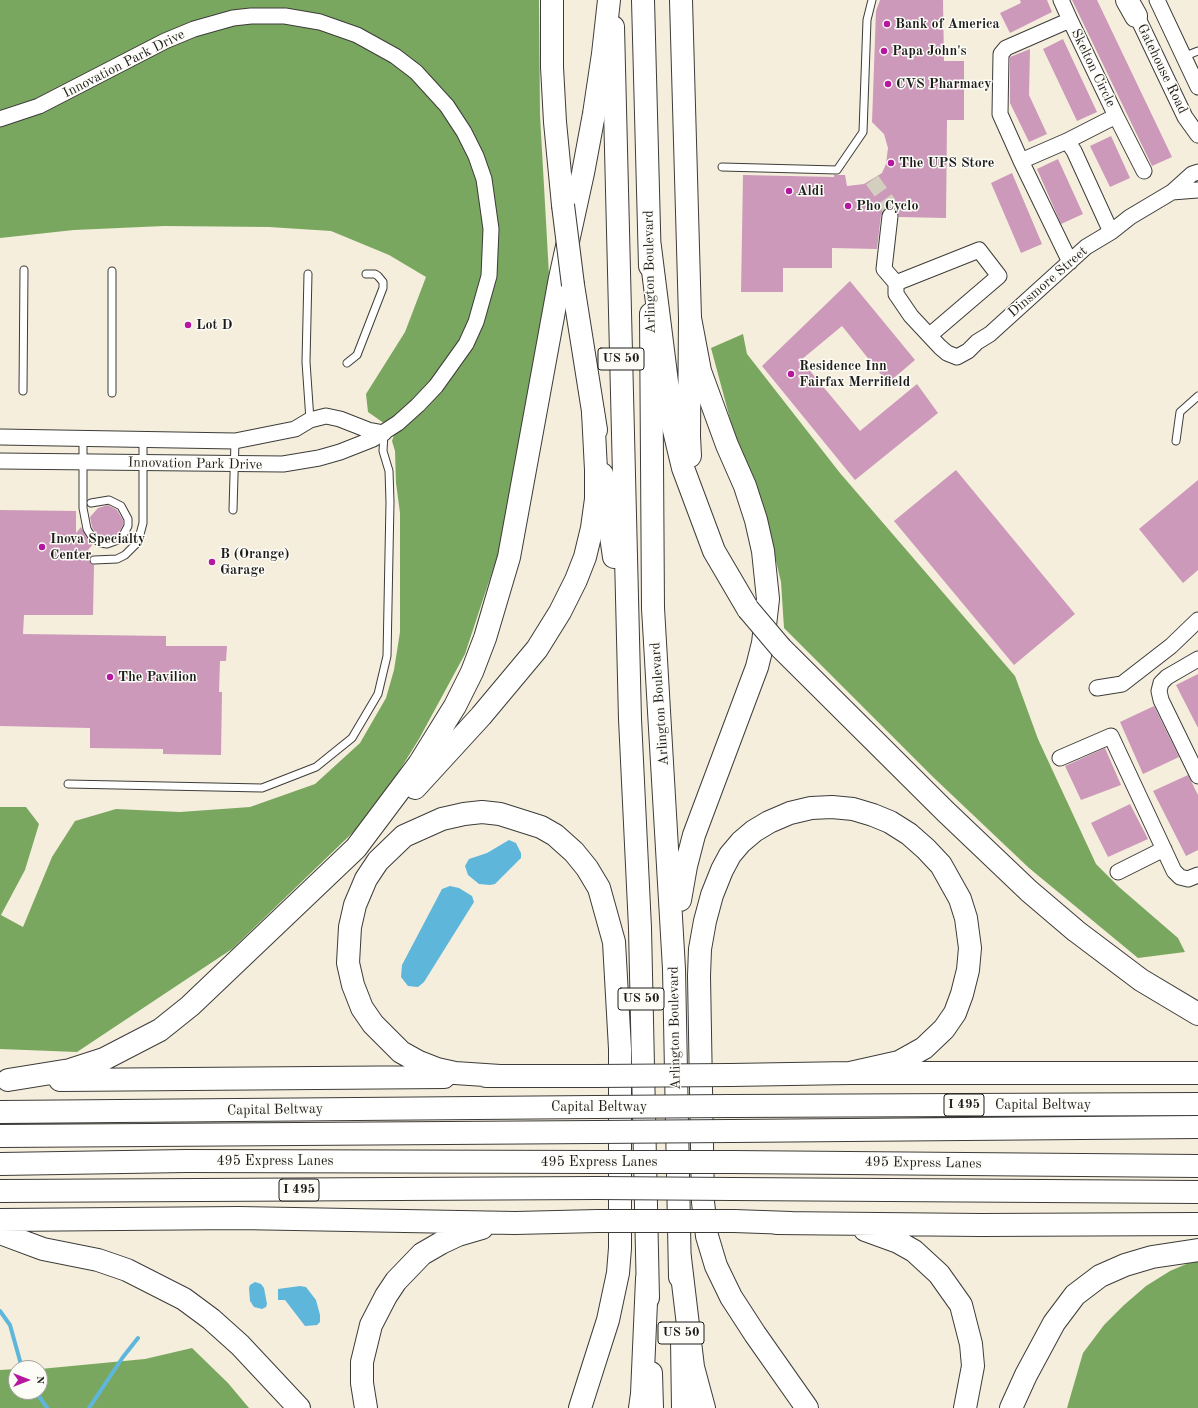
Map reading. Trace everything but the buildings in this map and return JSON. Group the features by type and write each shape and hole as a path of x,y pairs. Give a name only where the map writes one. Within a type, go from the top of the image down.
{"main road":[{"path":"356,848 411,775 455,706 472,672 501,588 525,475 560,278 583,173 594,114 609,0"},
{"name":"Arlington Boulevard","path":"612,0 630,719 640,928 647,1279 652,1408"},
{"name":"Arlington Boulevard","path":"643,0 650,247 654,608 674,969 683,1408"},
{"path":"681,0 690,318 689,436 694,496"},
{"path":"683,33 685,0"},
{"path":"551,4 555,122 563,205 573,285 615,565 630,719"},
{"path":"650,247 672,422 683,468 714,551 728,578 748,609 781,648 946,812 1029,891 1076,931 1141,980 1198,1014"},
{"path":"674,969 681,896 686,866 706,801 757,667 764,636 768,600 763,551 756,520 745,486 727,445 700,371 690,318"},
{"path":"4,1080 70,1070 104,1059 160,1030 205,993 356,848 443,759 481,716 537,649 560,612 576,580 585,557 592,528 596,499 593,412"},
{"path":"807,1408 731,1297 716,1266 707,1236 703,1202 698,976 704,921 717,882 730,855 741,842 764,825 790,813 811,808 832,807 853,809 873,815 909,834 926,848 941,865 960,899 966,918 970,948 968,970 955,1012 944,1028 924,1048 899,1062 850,1073"},
{"path":"500,1076 455,1073 419,1062 401,1052 373,1024 362,1008 353,985 348,964 350,927 355,906 366,879 378,861 404,836 424,825 464,814 482,812 500,814 540,827 554,835 574,852 587,868 599,888 614,942 620,1049 620,1248 618,1273 608,1320 580,1408"},
{"path":"4,1080 850,1073 1198,1073"},
{"name":"Capital Beltway","path":"0,1112 1198,1104"},
{"name":"495 Express Lanes","path":"0,1136 1198,1127"},
{"name":"495 Express Lanes","path":"0,1164 186,1161 732,1162 1198,1166"},
{"name":"I 495","path":"0,1191 597,1188 1198,1192"},
{"path":"0,1220 239,1218 515,1223 598,1221 734,1221 840,1224 861,1228 898,1242 928,1263 951,1289 961,1304 967,1324 973,1366 965,1408"},
{"path":"366,1408 362,1383 362,1362 366,1342 378,1310 396,1281 422,1254 441,1243 458,1235 515,1223"},
{"path":"776,1223 981,1225 1198,1224"},
{"path":"0,1233 43,1249 98,1260 152,1282 184,1299 211,1319 240,1345 299,1408"},
{"path":"1011,1408 1026,1375 1054,1323 1075,1295 1100,1276 1125,1265 1152,1257 1198,1250"},
{"path":"680,1258 693,1367 704,1408"},
{"path":"640,1408 642,1394 647,1279"},
{"path":"272,1378 293,1408"}],"street":[{"name":"Skelton Circle","path":"1061,0 1144,171"},
{"name":"Gatehouse Road","path":"1157,0 1198,87"},
{"name":"Gatehouse Road","path":"1131,5 1185,117 1198,135"},
{"name":"Innovation Park Drive","path":"0,119 39,106 165,41 194,29 233,18 285,16 320,22 358,35 377,45 416,72 447,106 464,132 476,156 489,204 491,256 484,300 476,322 466,344 436,386 403,419 384,433 347,450 319,458 283,464 0,461"},
{"name":"Skelton Circle","path":"1070,20 1006,48 1001,54 1000,114 1070,262"},
{"name":"Skelton Circle","path":"1021,161 1067,141 1116,116"},
{"path":"1067,141 1074,151 1111,232"},
{"name":"Dinsmore Street","path":"896,283 896,294 911,316 947,353 957,357 968,351 977,342 990,334 1086,247 1111,232 1130,217 1172,192 1192,174 1198,172"},
{"name":"Dinsmore Street","path":"1172,192 1198,190"},
{"path":"890,216 884,269 896,283 979,250 999,276 930,335"},
{"name":"Innovation Park Drive","path":"0,437 235,440 311,426 326,416 340,419 368,430 384,433"},
{"path":"1097,688 1122,684 1171,646 1198,620"},
{"path":"1198,659 1167,678 1161,683 1159,691 1161,700 1198,776"},
{"path":"1060,758 1111,736 1174,871 1180,876 1197,880"},
{"path":"1118,872 1164,849"}],"lane":[{"path":"722,167 837,170 863,132 867,20 872,0"},
{"path":"1184,57 1198,51"},
{"path":"23,391 24,270"},
{"path":"112,271 112,393"},
{"path":"308,274 306,362 311,426"},
{"path":"347,362 357,355 383,288 383,282 378,276 374,274 366,274"},
{"path":"1176,441 1180,412 1198,396"},
{"path":"68,784 262,788 316,767 352,738 378,694 387,656 390,502 389,470 382,451 384,433"},
{"path":"83,438 83,508 86,528 92,537 100,543 107,544 121,539 128,526 128,519 122,506 109,500 91,503"},
{"path":"94,560 117,559 125,556 138,542 143,523 143,439"},
{"path":"233,510 235,440"}],"green space":[{"path":"0,0 539,0 540,115 549,275 499,551 465,654 419,739 373,813 232,949 77,1052 0,1049 0,807 26,807 39,824 25,870 1,915 23,927 52,857 75,821 116,809 180,812 250,807 315,784 360,743 386,698 394,670 400,632 400,513 396,483 395,451 392,441 394,435 388,426 368,412 366,394 405,332 426,277 389,255 331,231 269,227 164,226 74,230 0,238"},
{"path":"743,334 747,354 840,473 1015,676 1038,739 1096,864 1119,887 1178,938 1185,952 1138,958 1029,868 933,777 784,628 781,582 767,523 733,430 711,348"},
{"path":"1198,1259 1198,1408 1067,1408 1083,1353 1104,1325 1146,1286 1170,1271"},
{"path":"192,1348 228,1383 249,1408 0,1408 0,1370 8,1370 8,1400 48,1400 48,1368 145,1359"}],"water":[{"path":"509,840 516,843 521,853 521,858 495,884 479,884 468,875 465,866 469,859 487,853"},
{"path":"450,886 459,888 472,896 474,902 424,982 418,987 408,986 401,977 402,965 442,889"},
{"path":"255,1282 261,1284 264,1288 267,1304 266,1307 262,1309 254,1307 250,1301 249,1288 250,1285"},
{"path":"300,1286 306,1287 316,1300 320,1315 320,1322 317,1325 305,1326 285,1300 278,1300 278,1289"}],"waterway":[{"path":"0,1311 10,1325 20,1360"},
{"path":"89,1408 123,1357 138,1338"},
{"path":"42,1400 47,1408"}],"tunnel":[{"path":"872,180 888,202 890,216"}],"place":[{"name":"Bank of America","path":"887,24"},
{"name":"Papa John's","path":"884,51"},
{"name":"CVS Pharmacy","path":"888,84"},
{"name":"The UPS Store","path":"891,163"},
{"name":"Aldi","path":"789,191"},
{"name":"Pho Cyclo","path":"848,206"},
{"name":"Lot D","path":"188,325"},
{"name":"Residence Inn Fairfax Merrifield","path":"791,374"},
{"name":"Inova Specialty Center","path":"42,547"},
{"name":"B (Orange) Garage","path":"212,562"},
{"name":"The Pavilion","path":"110,677"}]}
